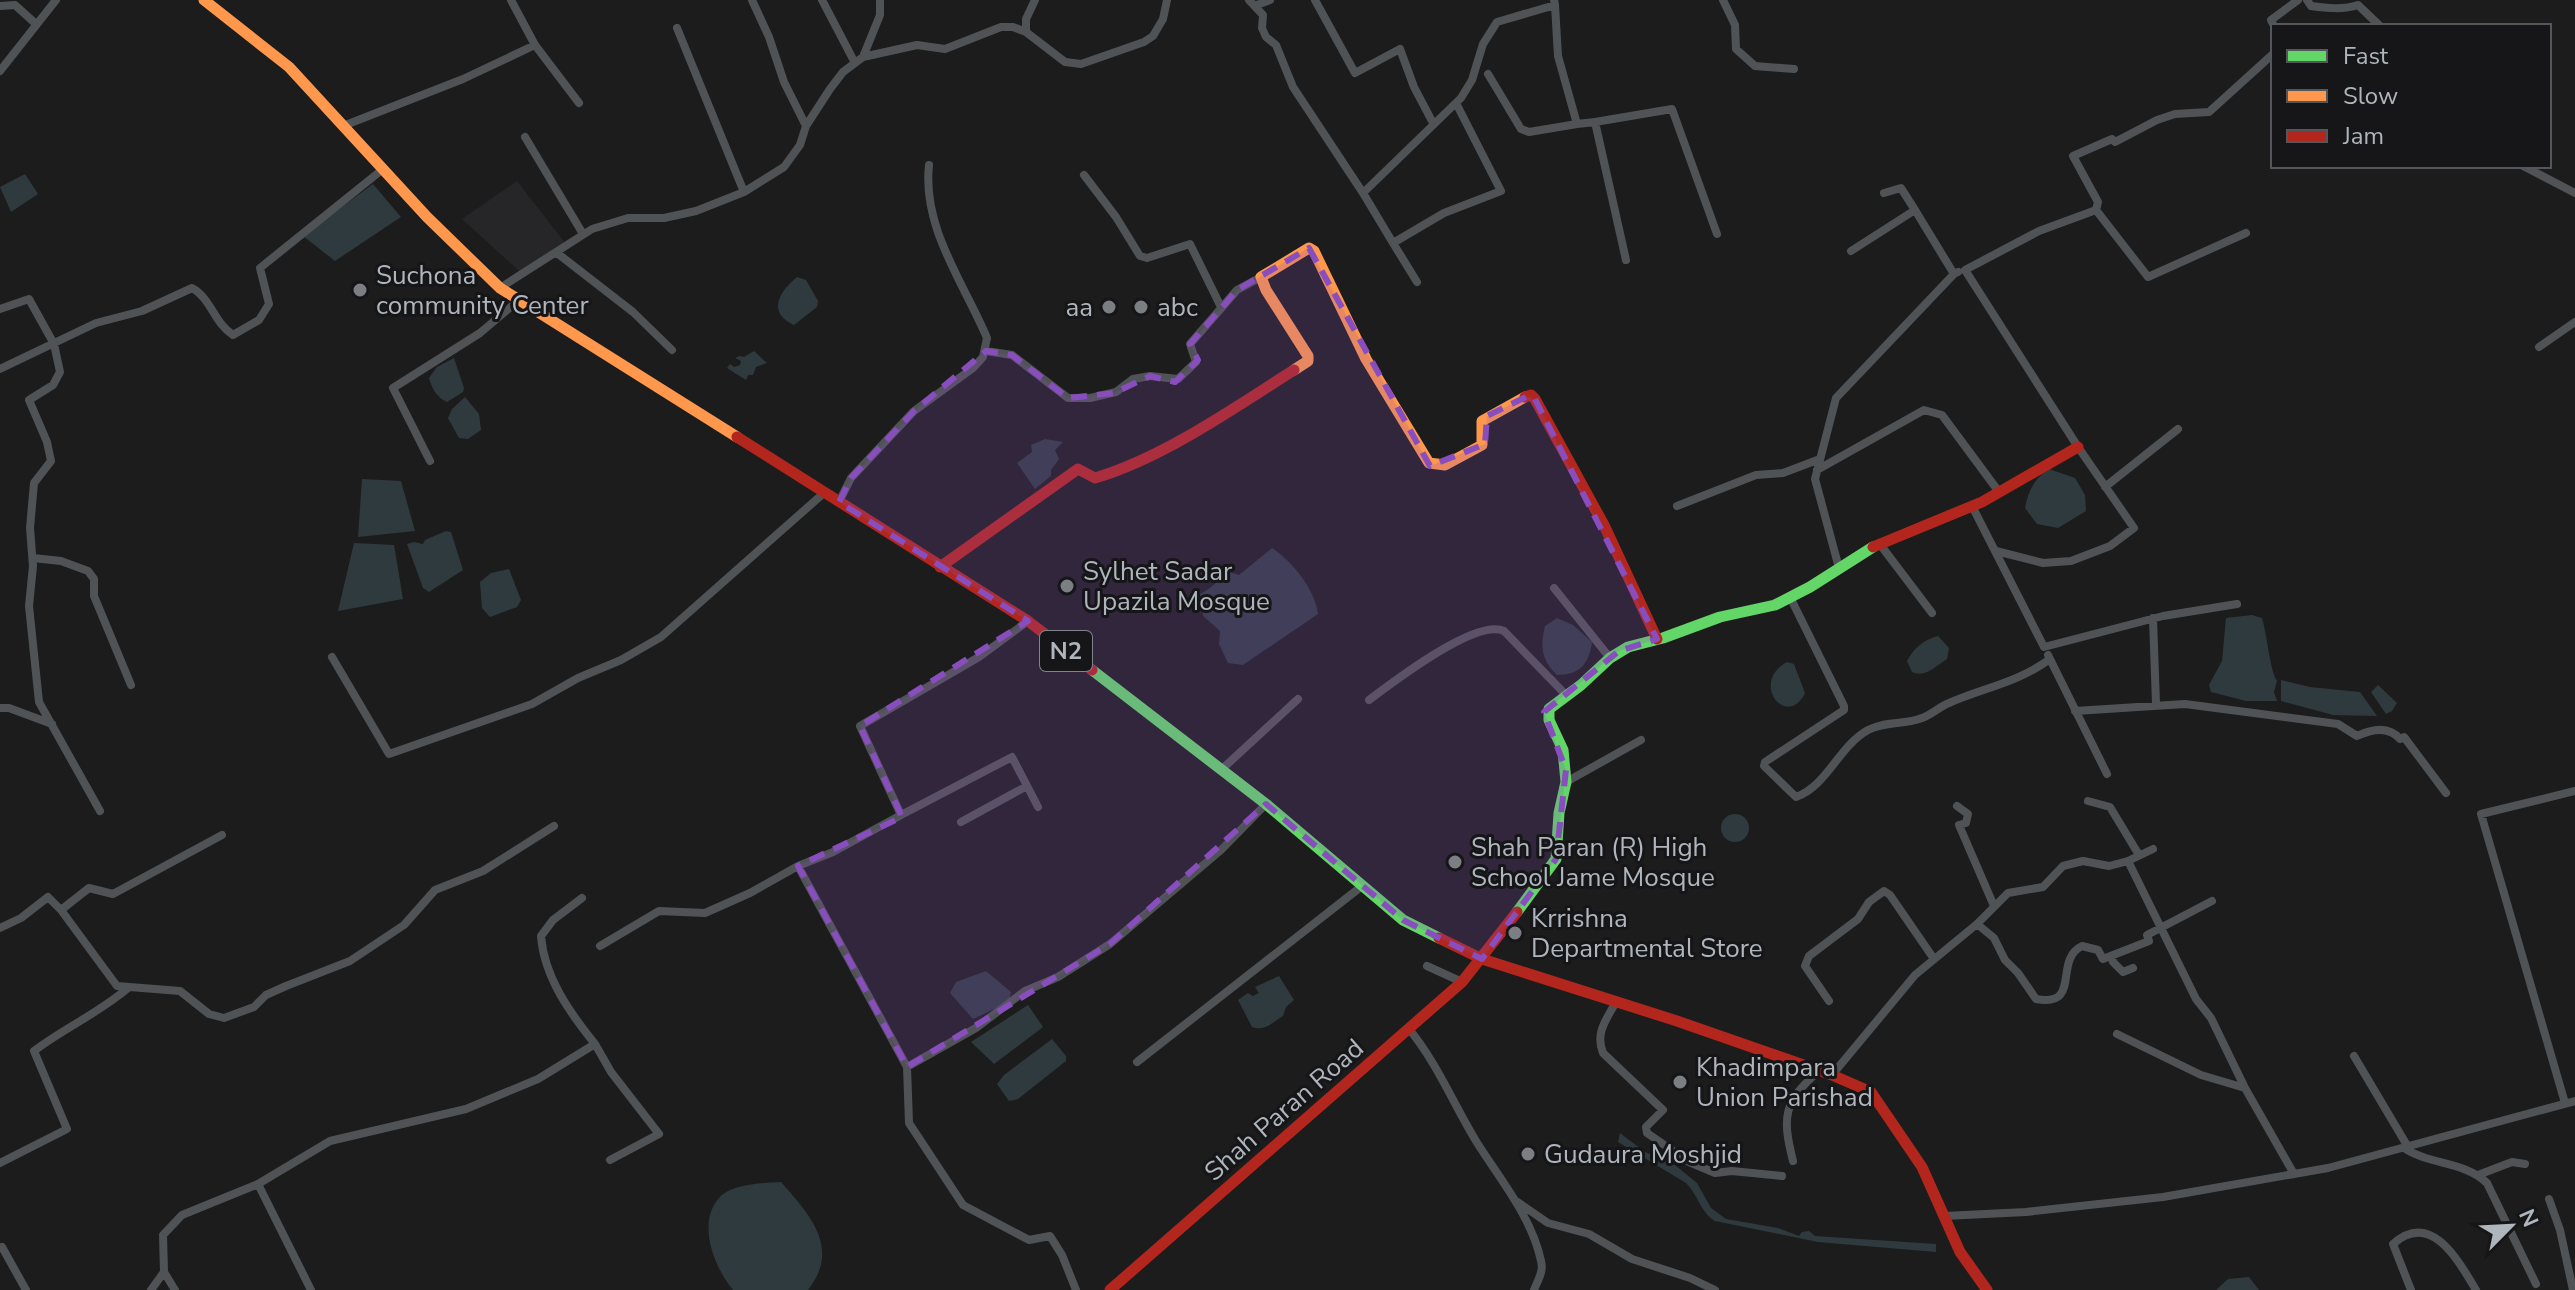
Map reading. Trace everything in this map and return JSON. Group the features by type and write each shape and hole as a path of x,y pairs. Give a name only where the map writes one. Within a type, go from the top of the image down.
{"main road":[{"name":"N2","path":"204,0 289,67 427,217 500,288 1028,621 1266,804 1403,920 1482,959 1832,1075 1871,1092 1922,1167 1960,1252 1987,1290"},
{"path":"940,567 1078,469 1095,478 1116,472 1206,426 1308,361 1308,356 1261,277 1309,248 1314,251 1366,359 1429,463 1445,465 1482,445 1482,421 1531,395 1581,481 1657,639"},
{"path":"1567,696 1610,658 1628,647 1720,617 1775,605 1879,543 1972,506 2078,447"},
{"name":"Shah Paran Road","path":"1110,1290 1462,982 1482,959 1556,859 1559,813 1566,782 1563,750 1547,714 1567,696"}],"street":[{"path":"0,71 56,0"},
{"path":"511,0 535,45 579,103"},
{"path":"752,0 784,82 806,126"},
{"path":"822,0 859,60"},
{"path":"859,60 880,15 880,0"},
{"path":"1026,32 1026,19 1035,0"},
{"path":"500,288 583,234 628,218 664,218 696,211 744,192 784,167 800,145 806,126 843,72 859,60 917,45 945,49 1001,27 1013,27 1026,32 1065,62 1081,64 1153,36 1163,19 1167,0"},
{"path":"1270,0 1253,3 1263,15 1262,28 1266,37 1276,45 1293,87 1417,282"},
{"path":"1315,0 1355,73 1400,49 1414,87 1433,123"},
{"path":"1723,0 1735,25 1736,49 1755,66 1794,69"},
{"path":"2273,24 2271,20 2298,0"},
{"path":"2307,0 2311,6 2329,8 2358,5 2378,24"},
{"path":"1363,193 1456,103 1472,80 1483,44 1497,22 1554,3 1558,56 1577,124"},
{"path":"0,6 15,5 36,24"},
{"path":"677,28 744,192"},
{"path":"343,126 463,79 535,45"},
{"path":"2096,210 2098,202 2073,156 2112,139 2115,142 2175,114 2209,112 2271,56"},
{"path":"1488,74 1525,132 1672,109 1717,234"},
{"path":"1393,243 1444,213 1501,191 1456,103"},
{"path":"1595,122 1626,260"},
{"path":"525,137 583,234"},
{"path":"839,502 851,478 914,411 973,368 986,351 987,338 938,230 927,186 929,165"},
{"path":"2527,168 2575,193"},
{"path":"0,369 96,323 142,311 192,288 202,293 222,328 233,335 259,320 269,304 260,268 383,169"},
{"path":"1084,175 1116,217 1140,256 1147,258 1184,243 1190,244 1221,307"},
{"path":"1884,193 1901,188 1954,274"},
{"path":"1851,251 1915,210"},
{"path":"2096,210 2148,277 2246,233"},
{"path":"1839,568 1815,479 1836,398 1954,274 2039,231 2096,210"},
{"path":"557,253 633,312 672,350"},
{"path":"1965,270 2078,447 2134,528 2117,542 2071,561 2031,561 2020,555 1996,551"},
{"path":"986,351 1012,355 1068,398 1090,398 1116,392 1133,379 1164,375 1178,379 1196,362 1190,344 1237,290 1261,277"},
{"path":"0,309 29,299 54,344 60,372 53,385 29,400 47,442 51,461 34,483 29,606 39,702 100,811"},
{"path":"430,461 393,388 480,333 519,300"},
{"path":"2539,347 2575,322"},
{"path":"1817,470 1924,410 1942,415 1999,492"},
{"path":"2105,487 2178,429"},
{"path":"1677,506 1756,475 1783,473 1820,459"},
{"path":"332,657 373,724 384,750 389,754 412,747 532,704 661,637 825,492"},
{"path":"1972,506 2107,774"},
{"path":"1879,543 1932,613"},
{"path":"33,558 61,561 88,571 94,579 94,596 131,685"},
{"path":"1554,588 1610,658"},
{"path":"1790,597 1844,706 1844,710 1765,762 1764,766 1796,797 1810,792 1866,731 1880,725 1922,718 1947,704 2013,681 2050,659"},
{"path":"2044,647 2153,618 2237,604"},
{"path":"2153,618 2156,704"},
{"path":"901,815 860,726 979,657 1028,621"},
{"path":"1369,700 1434,653 1491,627 1504,631 1567,696"},
{"path":"1221,770 1298,699"},
{"path":"2075,711 2156,704 2222,707 2338,724 2357,736 2387,729 2400,739 2404,737 2446,793"},
{"path":"0,708 9,708 54,725"},
{"path":"1566,782 1641,740"},
{"path":"600,946 659,911 705,913 750,893 1012,757 1038,807"},
{"path":"961,822 1027,786"},
{"path":"2565,1103 2481,814 2575,791"},
{"path":"2088,801 2110,807 2139,855"},
{"path":"907,1067 976,1028 1025,991 1058,977 1110,944 1221,850 1266,804"},
{"path":"1957,806 1968,814 1966,823 1959,825 1994,906"},
{"path":"0,928 21,918 48,897 117,986 180,991 209,1014 224,1018 254,1007 266,995 350,961 404,925 435,890 483,871 554,826"},
{"path":"61,910 89,888 113,894 222,835"},
{"path":"1832,1075 1915,975 1977,924 2008,893 2043,887 2063,866 2083,861 2109,866 2153,849"},
{"path":"2128,861 2196,999 2211,1018 2245,1088 2294,1174"},
{"path":"798,866 907,1067 909,1123 963,1205 1029,1240 1050,1236 1062,1255 1076,1290"},
{"path":"1137,1062 1362,886"},
{"path":"1829,1001 1805,962 1858,919 1869,902 1884,891 1890,895 1934,959"},
{"path":"582,898 553,920 541,936 543,959 611,1072 659,1134 610,1160"},
{"path":"1977,924 1994,938 2005,960 2039,1001 2048,1002 2061,995 2074,950 2082,946 2098,950 2103,959 2112,956 2149,941 2147,935 2212,901"},
{"path":"2112,956 2113,962 2123,972 2133,968"},
{"path":"1427,966 1462,982"},
{"path":"0,1163 67,1129 34,1051 60,1031 106,1007 128,988"},
{"path":"1616,1002 1598,1034 1598,1042 1603,1053 1663,1110 1646,1127 1647,1133 1689,1162 1715,1173 1732,1171 1782,1176"},
{"path":"1409,1029 1430,1055 1457,1108 1512,1198 1542,1262 1534,1290"},
{"path":"2117,1034 2218,1082 2245,1088"},
{"path":"175,1290 164,1272 163,1235 182,1215 258,1184 330,1141 466,1109 538,1079 595,1044"},
{"path":"2354,1056 2406,1147 2417,1156 2478,1175 2487,1183 2536,1284"},
{"path":"1793,1161 1786,1134 1786,1113 1791,1099 1819,1071"},
{"path":"1947,1222 2163,1197 2328,1168 2575,1101"},
{"path":"2478,1175 2512,1162 2525,1164"},
{"path":"258,1184 311,1290"},
{"path":"1512,1198 1548,1223 1589,1234 1632,1259 1690,1278 1715,1290"},
{"path":"2549,1199 2560,1230 2573,1290"},
{"path":"2411,1290 2393,1244 2412,1232 2423,1231 2447,1246 2476,1290"},
{"path":"0,1248 26,1290"},
{"path":"151,1290 164,1272"}],"highlighted area":[{"path":"1309,248 1430,466 1485,444 1487,416 1528,396 1535,399 1657,639 1619,651 1544,712 1566,770 1556,859 1482,959 1403,920 1266,804 1110,944 907,1067 798,866 902,817 860,726 1028,621 839,502 851,478 914,411 986,351 1012,355 1068,398 1114,393 1150,376 1175,382 1198,360 1190,344 1237,290"}],"shaded area":[{"path":"25,174 38,194 11,212 0,187"},
{"path":"517,181 566,244 520,272 462,219"},
{"path":"373,184 401,217 335,261 303,236"},
{"path":"797,277 806,280 818,301 817,307 794,325 785,320 778,308 781,295"},
{"path":"754,351 767,363 756,367 753,375 748,375 746,380 727,368 730,364 734,367 740,365 741,361 735,358"},
{"path":"454,358 464,388 463,392 447,402 435,392 429,378 437,367"},
{"path":"465,397 479,414 481,430 468,439 459,438 448,418 452,409"},
{"path":"1045,439 1063,442 1055,450 1059,459 1051,470 1051,476 1035,489 1017,463 1032,452 1031,445"},
{"path":"2049,469 2075,478 2085,495 2086,511 2058,528 2037,524 2025,508 2032,486"},
{"path":"362,479 401,481 415,531 358,537"},
{"path":"446,531 451,532 463,570 429,592 423,588 407,544 423,544 425,540"},
{"path":"354,543 394,545 403,599 338,611"},
{"path":"1272,548 1301,576 1318,614 1243,665 1228,663 1219,644 1220,631 1203,616 1200,594 1229,572 1239,575"},
{"path":"509,569 521,600 517,607 490,617 482,608 480,582 491,573"},
{"path":"2252,615 2262,618 2277,681 2274,692 2277,701 2246,701 2211,692 2209,685 2222,661 2226,618"},
{"path":"1557,618 1573,625 1592,642 1586,662 1572,673 1557,675 1543,652 1545,626"},
{"path":"1938,636 1949,648 1947,659 1926,672 1912,672 1907,661 1913,652 1923,642"},
{"path":"1787,662 1794,664 1805,693 1798,703 1789,707 1781,705 1771,691 1771,681 1776,671"},
{"path":"2281,680 2310,687 2360,692 2377,716 2333,715 2281,701"},
{"path":"2378,685 2397,703 2386,714 2371,692"},
{"path":"1735,814 1745,818 1749,828 1745,838 1735,842 1725,838 1721,828 1725,818"},
{"path":"986,971 1011,992 1009,1002 973,1019 950,993 956,982"},
{"path":"1279,976 1294,1000 1286,1007 1283,1016 1264,1027 1252,1027 1238,1000 1248,993 1253,996 1259,993 1255,987"},
{"path":"1028,1005 1043,1027 994,1064 971,1042"},
{"path":"1052,1039 1066,1056 1066,1061 1018,1099 1009,1101 997,1084 1004,1075"},
{"path":"1620,1133 1645,1152 1675,1165 1697,1183 1711,1208 1726,1219 1778,1228 1799,1236 1809,1231 1815,1236 1936,1244 1936,1252 1818,1242 1715,1221 1686,1183 1618,1142"},
{"path":"781,1182 818,1233 822,1260 818,1275 808,1290 733,1290 710,1244 709,1219 713,1207 720,1197 732,1189"},
{"path":"2249,1277 2259,1290 2216,1290 2228,1279"}],"traffic: fast":[{"path":"1517,912 1556,859 1559,813 1566,782 1563,750 1549,720 1549,709 1610,658 1628,647 1720,617 1775,605 1873,547"},
{"path":"1092,670 1266,804 1403,920 1439,938"}],"traffic: slow":[{"path":"204,0 289,67 427,217 500,288 737,437"},
{"path":"1294,370 1308,361 1308,356 1261,277 1309,248 1314,251 1366,359 1429,463 1445,465 1482,445 1482,421 1525,397"}],"traffic: jam":[{"path":"940,567 1078,469 1095,478 1146,458 1198,431 1294,370"},
{"path":"1525,397 1531,395 1535,399 1605,527 1657,639"},
{"path":"737,437 1028,621 1092,670"},
{"path":"1873,547 1982,502 2078,447"},
{"path":"1110,1290 1462,982 1517,912"},
{"path":"1439,938 1482,959 1677,1021 1832,1075 1871,1092 1922,1167 1960,1252 1987,1290"}],"place":[{"name":"Suchona community Center","path":"360,290"},
{"name":"aa","path":"1109,307"},
{"name":"abc","path":"1141,307"},
{"name":"Sylhet Sadar Upazila Mosque","path":"1067,586"},
{"name":"Shah Paran (R) High School Jame Mosque","path":"1455,862"},
{"name":"Krrishna Departmental Store","path":"1515,933"},
{"name":"Khadimpara Union Parishad","path":"1680,1082"},
{"name":"Gudaura Moshjid","path":"1528,1154"}]}
